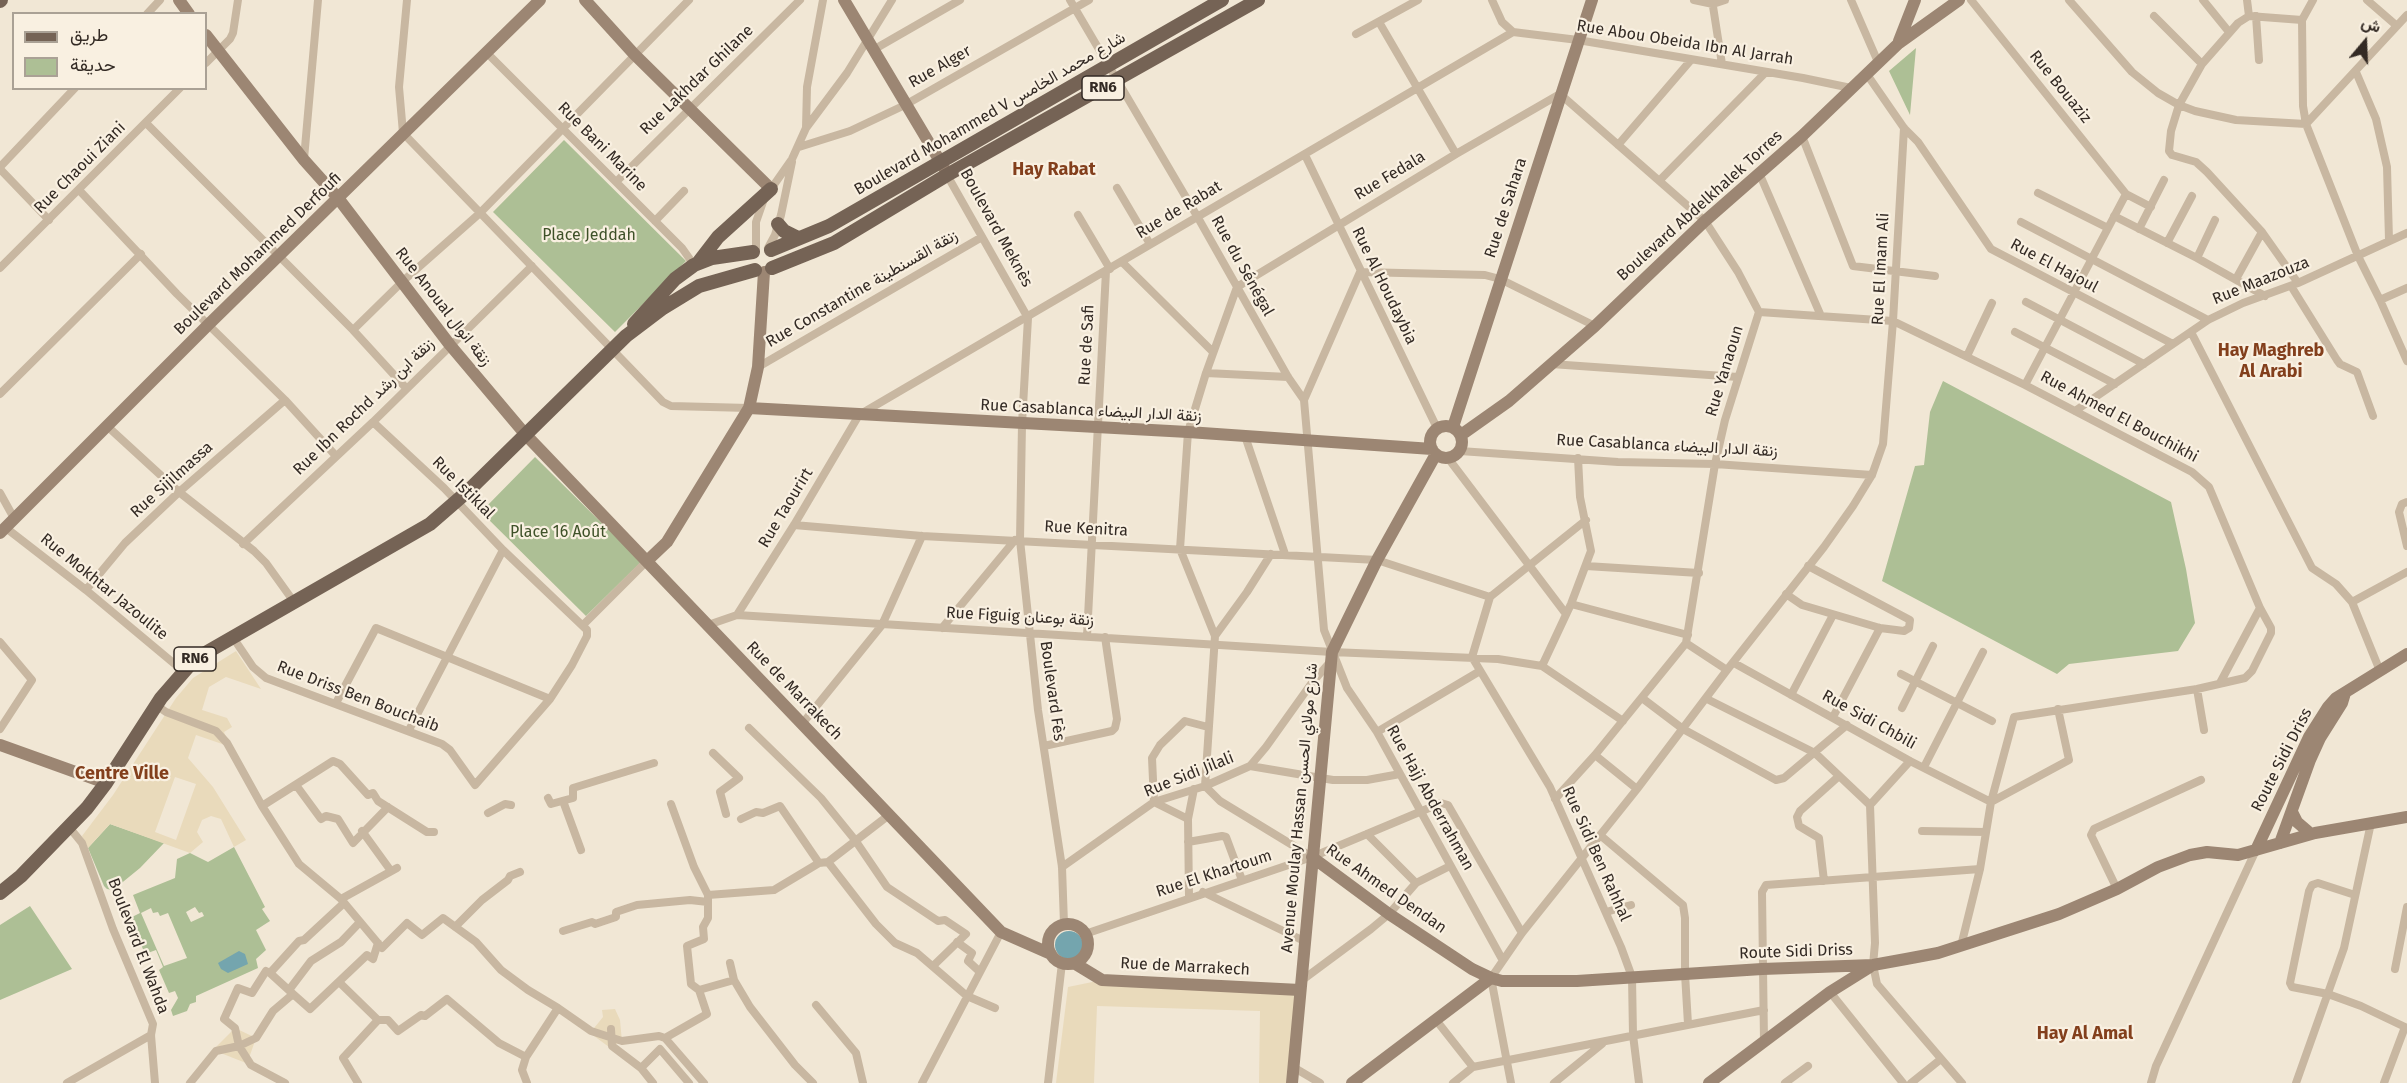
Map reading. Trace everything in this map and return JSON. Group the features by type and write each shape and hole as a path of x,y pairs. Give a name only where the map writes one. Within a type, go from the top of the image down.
{"main road":[{"name":"Boulevard Mohammed V شارع محمد الخامس","path":"626,336 638,318 667,286 696,264 762,249 829,226 1222,0"},
{"name":"Boulevard Mohammed V شارع محمد الخامس","path":"2,887 21,876 87,808 106,783 156,705 183,670 211,648 416,533 444,514 626,336 663,308 699,286 764,270 834,243 947,175 1258,0"},
{"path":"696,264 718,237 771,189"},
{"path":"778,224 798,238"},
{"path":"762,249 776,260 764,270 751,263 762,249"}],"street":[{"path":"149,12 160,0"},
{"path":"207,62 230,39 238,0"},
{"path":"304,160 318,0"},
{"path":"407,0 399,87 404,133 666,404 722,409 749,408"},
{"name":"Boulevard Mohammed Derfoufi","path":"7,527 209,324 540,0"},
{"path":"585,0 634,54 771,189"},
{"path":"353,330 403,281 480,213 689,0"},
{"name":"Rue Lakhdar Ghilane","path":"616,182 800,0"},
{"path":"806,128 807,87 823,0"},
{"name":"Boulevard Meknès","path":"844,0 940,161 1028,318"},
{"path":"762,249 756,222 759,209 799,147 806,128 871,45 892,0"},
{"path":"871,45 960,0"},
{"name":"Rue du Sénégal","path":"1070,0 1304,400"},
{"name":"Rue Alger","path":"799,147 850,131 905,105 1089,0"},
{"path":"1356,34 1418,0"},
{"path":"1492,0 1502,22 1513,32"},
{"name":"Rue de Sahara","path":"1457,431 1500,279 1592,0"},
{"path":"1694,0 1713,2 1725,0"},
{"path":"1851,0 1878,62"},
{"path":"1899,42 1915,0"},
{"name":"Boulevard Abdelkhalek Torres","path":"1457,431 1509,401 1595,326 1705,221 1760,175 1899,42 1959,0"},
{"name":"Rue Bouaziz","path":"1971,0 2126,194"},
{"path":"2069,0 2132,72 2158,93 2179,105 2229,119 2306,124 2407,15"},
{"path":"2203,0 2229,32"},
{"path":"2247,0 2253,16 2259,60"},
{"path":"2313,0 2302,20 2303,106 2306,124 2358,256 2407,361"},
{"path":"2367,0 2397,26"},
{"path":"1713,2 1722,64"},
{"path":"2154,16 2202,64"},
{"path":"2302,20 2253,16 2238,23 2202,64 2179,105 2171,131 2169,153 2196,162 2262,232 2337,360 2340,364 2357,372 2373,416"},
{"path":"1379,22 1456,154"},
{"name":"Rue Abou Obeida Ibn Al Jarrah","path":"1513,32 1578,40 1851,88"},
{"name":"Rue de Rabat","path":"859,415 1513,32"},
{"name":"Rue Anoual زنقة انوال","path":"207,36 304,160 338,198 450,345 525,435"},
{"name":"Rue Bani Marine","path":"487,53 696,264"},
{"path":"1618,145 1691,60"},
{"path":"2356,72 2376,118 2387,167 2389,240"},
{"path":"1660,180 1765,73"},
{"path":"1866,74 1904,128"},
{"path":"49,220 0,168 73,90"},
{"name":"Rue Chaoui Ziani","path":"0,268 178,90"},
{"path":"1560,94 1705,221 1738,272 1759,312"},
{"name":"Rue Fedala","path":"1237,287 1456,154 1560,94"},
{"path":"146,123 353,330 406,388"},
{"name":"Rue El Imam Ali","path":"1491,978 1522,933 1707,699 1854,506 1872,475 1883,444 1893,321 1904,128"},
{"name":"Rue El Hajoul","path":"1904,128 1918,142 1991,249 2173,344"},
{"path":"1802,136 1853,266 1935,276"},
{"name":"Rue Al Houdaybia","path":"1305,155 1437,428"},
{"path":"762,249 778,224 792,159"},
{"path":"1760,175 1821,316"},
{"path":"2139,229 2164,180"},
{"path":"1117,188 1150,244"},
{"path":"79,190 285,400 336,456"},
{"path":"655,221 684,191"},
{"path":"2038,193 2108,228"},
{"path":"2025,385 2126,194 2151,207"},
{"path":"2167,243 2192,196"},
{"path":"1078,214 1108,270"},
{"path":"2114,216 2265,296"},
{"path":"2197,258 2215,220"},
{"path":"2021,222 2208,320"},
{"path":"2236,279 2262,232"},
{"name":"Rue Maazouza","path":"2075,411 2208,320 2242,303 2295,285 2407,233"},
{"name":"Rue Constantine زنقة القسنطينة","path":"758,367 982,237"},
{"path":"0,394 141,254"},
{"path":"1122,262 1213,352"},
{"name":"Rue Ibn Rochd زنقة ابن رشد","path":"243,544 373,422 532,266"},
{"path":"336,703 376,628 550,699 587,636 587,630 583,626 667,542 749,408 758,367 764,270"},
{"name":"Rue de Safi","path":"1087,636 1097,428 1108,270"},
{"path":"1305,440 1304,400 1360,272 1470,274 1500,279 1595,326"},
{"path":"1205,786 1215,640 1180,549 1188,432 1213,352 1237,287"},
{"path":"2380,300 2407,288"},
{"path":"2026,302 2144,364"},
{"path":"1967,356 1992,303"},
{"name":"Rue Yanaoun","path":"1687,639 1715,464 1738,377 1759,312 1893,321"},
{"name":"Boulevard Fès","path":"1028,318 1018,540 1028,633 1062,867 1064,924"},
{"name":"Rue Ahmed El Bouchikhi","path":"1893,321 2025,385 2204,480 2271,628 2271,633 2252,671 2245,678 2197,689 2014,717 1991,802 1980,869 1961,946"},
{"path":"2015,332 2115,384"},
{"path":"2191,332 2312,568 2336,584 2352,602 2380,671"},
{"path":"1551,364 1738,377"},
{"path":"1206,373 1288,376"},
{"name":"Rue Sijilmassa","path":"86,590 125,543 285,400"},
{"name":"Rue Casablanca زنقة الدار البيضاء","path":"749,408 1188,432 1305,440 1439,454"},
{"name":"Rue Taourirt","path":"737,615 859,415"},
{"name":"Rue Istiklal","path":"373,422 457,501 503,550 583,626"},
{"path":"107,426 180,492 266,562 294,602"},
{"path":"1439,454 1460,451 1463,443 1457,431 1447,426 1437,428 1430,440 1439,454 1566,614"},
{"name":"Rue de Marrakech","path":"525,435 1001,932 1051,954"},
{"path":"1245,436 1286,554"},
{"name":"Rue Hajj Abderrahman","path":"1305,440 1323,630 1331,657 1347,688 1377,732 1503,959"},
{"name":"Rue Casablanca زنقة الدار البيضاء","path":"1460,451 1618,462 1715,464 1872,475"},
{"name":"Avenue Moulay Hassan شارع مولاي الحسن","path":"1292,1083 1331,657 1377,560 1439,454"},
{"path":"1578,458 1580,490 1592,546 1571,604 1542,666 1623,721"},
{"path":"0,493 7,527"},
{"path":"2407,502 2402,504 2399,512 2407,546"},
{"path":"1472,657 1490,597 1586,520"},
{"name":"Rue Kenitra","path":"794,525 922,536 1377,560 1490,597"},
{"name":"Rue Mokhtar Jazoulite","path":"7,527 183,670"},
{"path":"802,724 882,625 922,536"},
{"path":"942,628 1018,540"},
{"path":"409,730 503,550"},
{"path":"1215,640 1271,554"},
{"path":"1586,566 1699,573"},
{"path":"1786,594 1802,605 1833,615 1880,628 1907,630 1911,622 1808,566"},
{"path":"2352,602 2407,572"},
{"name":"Rue Sidi Chbili","path":"1571,604 1687,639 1730,666 1791,695 1910,761 1991,802"},
{"path":"2220,683 2260,608"},
{"name":"Rue Figuig زنقة بوعنان","path":"708,625 737,615 1028,633 1215,640 1331,657 1472,657 1542,666"},
{"path":"1791,695 1833,615"},
{"path":"1833,717 1880,628"},
{"name":"Rue Driss Ben Bouchaib","path":"232,636 253,667 266,678 442,744 450,750 475,784 550,699"},
{"path":"1044,747 1112,731 1115,728 1117,719 1105,637"},
{"path":"1555,799 1595,755 1687,639"},
{"path":"0,642 32,680 0,729"},
{"path":"1902,708 1934,646"},
{"path":"1924,767 1983,652"},
{"name":"Route Sidi Driss","path":"2256,850 2309,737 2328,707 2336,698 2407,654"},
{"name":"Rue Sidi Jilali","path":"1062,867 1154,802 1205,786 1250,766 1331,657"},
{"name":"Rue Sidi Ben Rahhal","path":"1472,657 1519,739 1544,776 1606,912 1632,977 1633,1035 1639,1083"},
{"path":"1377,732 1480,671"},
{"path":"1901,674 1992,721"},
{"path":"2197,689 2204,730"},
{"name":"Route Sidi Driss","path":"1491,978 1502,981 1566,981 1873,965 1938,953 2059,914 2117,889 2158,867 2190,855 2207,852 2238,855 2280,843 2313,753 2342,703 2345,693"},
{"path":"1642,698 1683,729 1776,780 1784,778 1847,725"},
{"path":"1707,699 1815,753 1870,806"},
{"path":"156,705 166,712 216,731 227,743 262,806 299,864 342,901 382,948 407,923 422,935 443,918 476,942 501,970 591,1031 610,1033 622,1041 659,1036 665,1038 704,1083"},
{"path":"1991,802 2069,760 2058,709"},
{"path":"1188,819 1154,802 1150,766 1155,751 1185,721 1208,727"},
{"path":"749,728 821,798 855,840 887,887 938,921 945,920 966,934 933,966"},
{"path":"0,745 106,783"},
{"path":"713,753 738,778 720,792 726,814"},
{"path":"1595,755 1637,789"},
{"path":"1910,761 1870,806 1875,943 1873,965 1877,984 1962,1083"},
{"path":"262,806 333,762 340,764 368,795 373,793 378,801 427,832 434,832"},
{"path":"548,798 551,804 573,798 573,788 654,763"},
{"path":"1250,766 1351,780 1400,774"},
{"path":"1824,881 1819,838 1799,826 1797,817 1800,811 1839,776"},
{"path":"2117,889 2091,836 2094,829 2200,780"},
{"path":"296,785 321,819 326,816 338,819 352,843 388,807"},
{"name":"Rue Ahmed Dendan","path":"1205,786 1220,801 1312,857 1389,914 1472,969 1491,978"},
{"path":"1189,897 1188,819 1194,789"},
{"path":"563,801 581,850"},
{"name":"Rue El Khartoum","path":"1085,934 1203,892 1312,857 1441,803 1448,805 1522,933"},
{"path":"488,813 505,804 511,806"},
{"path":"665,1038 707,1014 699,990 691,984 687,946 704,939 703,927 708,918 708,898 671,804"},
{"path":"741,819 756,812 763,813 780,806 824,863 894,943 917,953 968,996 995,1008"},
{"path":"2292,812 2297,822 2312,834"},
{"path":"563,931 615,917 616,912 637,905 774,890 824,863 888,815"},
{"path":"2280,843 2312,834 2407,817"},
{"path":"2297,1083 2344,948 2371,823"},
{"name":"Boulevard El Wahda","path":"69,827 82,843 112,929 153,1024 151,1035 155,1083"},
{"path":"270,974 299,941 304,940 342,901 394,869 362,831"},
{"path":"1922,831 1986,832"},
{"path":"1367,834 1416,883"},
{"path":"1600,835 1683,905 1688,1024"},
{"path":"1188,842 1226,837 1242,880"},
{"path":"2151,1083 2156,1066 2256,850"},
{"path":"1300,985 1389,914 1416,883 1450,866"},
{"path":"1764,1041 1762,892 1766,885 1980,869"},
{"path":"455,927 510,876 520,872"},
{"path":"2355,895 2318,883 2312,885 2290,983 2292,987 2328,994 2381,1014 2406,1027 2384,1083"},
{"path":"1203,892 1304,940"},
{"path":"1606,912 1631,905"},
{"path":"2395,969 2407,907"},
{"path":"190,1083 216,1051 239,1046 256,1038 273,1011 291,992 311,961 341,942 360,922"},
{"path":"1064,924 1076,926 1085,934 1087,949 1084,956 1068,963 1051,954 1048,942 1053,930 1064,924"},
{"path":"922,1083 1001,932"},
{"path":"957,942 972,953 968,960 981,972"},
{"path":"285,1083 251,1065 239,1046 234,1028 224,1019 238,988 252,993 266,971 310,1010 367,955 373,959 378,943"},
{"path":"730,963 734,980 770,1034 813,1083"},
{"path":"1048,1083 1068,963"},
{"name":"Rue de Marrakech","path":"1068,963 1102,980 1300,985"},
{"path":"1710,1083 1830,992 1873,965"},
{"path":"1352,1083 1491,978 1511,1083"},
{"path":"699,990 734,980"},
{"path":"339,982 378,1020 388,1020 398,1031 421,1015 425,1016 447,999 499,1043 526,1057"},
{"path":"1830,992 1903,1083"},
{"path":"816,1005 856,1053 863,1083"},
{"path":"527,1083 522,1070 526,1057 558,1008"},
{"path":"1453,1083 1473,1067 1764,1011"},
{"path":"358,1083 344,1058 378,1020"},
{"path":"1436,1020 1473,1067"},
{"path":"610,1033 612,1046 640,1068 653,1083"},
{"path":"67,1083 80,1080 151,1035"},
{"path":"1554,1083 1602,1044"},
{"path":"640,1068 660,1049 686,1080 692,1069"},
{"path":"1911,1083 1941,1059"},
{"path":"1785,1083 1808,1066"},
{"path":"1293,1067 1320,1083"}],"green space":[{"path":"1916,48 1910,115 1889,71"},
{"name":"Place Jeddah","path":"564,140 686,261 615,332 493,212"},
{"path":"1943,381 2171,502 2195,623 2178,651 2069,664 2057,674 1882,581 1915,466 1924,465 1930,412"},
{"name":"Place 16 Août","path":"535,457 641,562 586,616 481,512"},
{"path":"110,824 164,843 140,868 113,890 104,886 88,848"},
{"path":"234,847 265,907 262,909 270,921 256,930 266,950 256,959 258,968 196,996 196,1002 190,1004 187,1011 173,1016 171,1010 178,998 175,991 169,993 159,970 163,967 156,950 145,954 130,918 140,913 133,895 175,878 177,859 190,853 208,862","holes":["195,907 204,916 191,922 186,912","151,908 153,913 158,912 160,916 168,913 187,958 164,966 141,913"]},
{"path":"30,906 72,969 0,1000 0,925"}],"shaded area":[{"path":"236,651 261,689 226,677 209,687 202,710 227,718 232,727 224,732 229,743 225,745 196,735 188,758 213,787 246,840 234,847 221,819 211,816 202,820 197,832 203,842 190,853 110,824 88,848 82,836 113,795 176,698 193,678","holes":["175,777 196,784 176,840 155,832"]},
{"path":"1102,980 1300,990 1292,1083 1259,1083 1260,1011 1097,1006 1094,1083 1056,1083 1068,987"},
{"path":"615,1009 620,1020 622,1042 609,1047 590,1033 603,1017 602,1010"},
{"path":"235,1028 256,1038 249,1058 253,1060 251,1065 213,1050"}],"water":[{"path":"1069,931 1079,935 1083,945 1079,955 1069,959 1059,955 1055,945 1059,935"},
{"path":"239,951 245,954 248,964 228,973 221,969 218,963"}],"district":[{"name":"Hay Rabat","path":"1054,170"},
{"name":"Hay Maghreb Al Arabi","path":"2271,361"},
{"name":"Centre Ville","path":"122,774"},
{"name":"Hay Al Amal","path":"2085,1034"}]}
